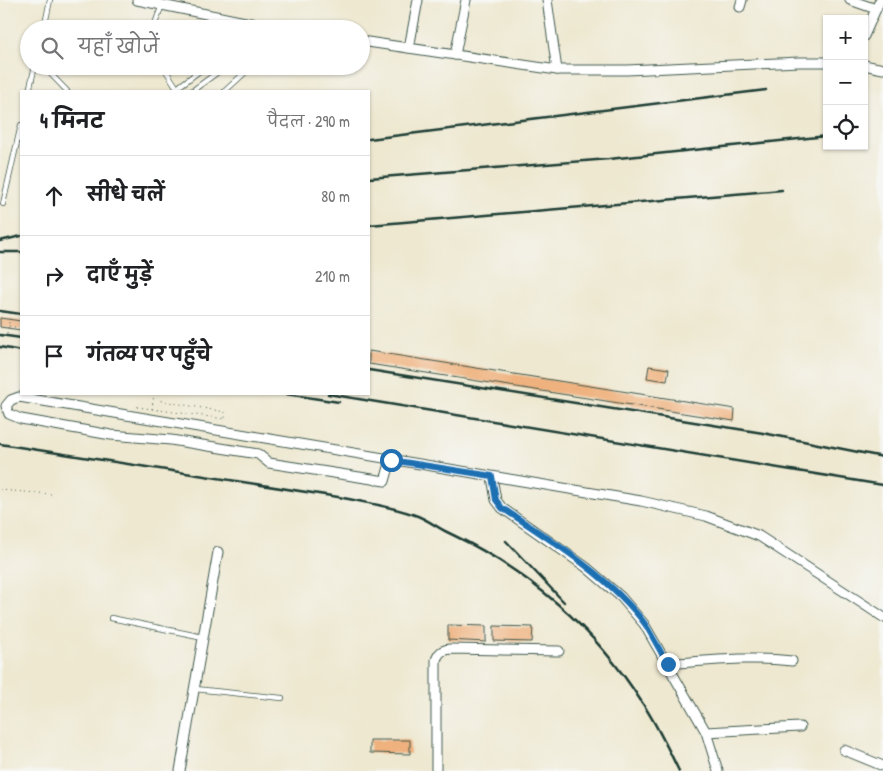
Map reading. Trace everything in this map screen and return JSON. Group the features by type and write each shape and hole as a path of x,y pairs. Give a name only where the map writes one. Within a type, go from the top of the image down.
{"street":[{"path":"138,0 162,4 178,3 235,20"},
{"path":"410,48 418,0"},
{"path":"455,56 466,0"},
{"path":"547,0 557,70"},
{"path":"850,0 878,4 868,27"},
{"path":"370,42 557,70 627,70 823,62"},
{"path":"868,66 883,69"},
{"path":"391,460 385,481 269,463 258,454 171,440 111,435 21,419 9,414 6,406 11,400 19,397 641,501 706,516 760,536 883,617"},
{"path":"492,476 496,500 502,508 586,567 621,597 644,624 706,732 718,771"},
{"path":"180,771 218,552"},
{"path":"436,771 436,660 442,650 559,651"},
{"path":"668,664 764,658 792,661"},
{"path":"706,732 800,727"},
{"path":"844,750 883,766"}],"lane":[{"path":"46,20 50,0"},
{"path":"156,20 162,4"},
{"path":"29,90 33,75"},
{"path":"52,75 66,90"},
{"path":"168,75 175,90 194,75"},
{"path":"193,90 214,75"},
{"path":"226,90 242,75"},
{"path":"3,204 20,135"},
{"path":"111,618 204,637"},
{"path":"195,688 282,698"}],"path":[{"path":"7,333 10,318"},
{"path":"8,325 15,327"},
{"path":"152,410 154,395"},
{"path":"133,407 225,419 226,412 157,400"},
{"path":"0,490 52,494"}],"building":[{"path":"0,318 20,321 20,330 0,327"},
{"path":"370,351 735,409 734,421 370,364"},
{"path":"649,366 669,369 667,381 647,378"},
{"path":"448,625 486,626 486,642 448,640"},
{"path":"494,626 533,627 532,642 494,641"},
{"path":"370,740 410,740 410,754 370,753"}],"railway":[{"path":"370,139 766,90"},
{"path":"370,178 609,159 823,136"},
{"path":"370,225 782,190"},
{"path":"0,241 20,236"},
{"path":"0,252 20,252"},
{"path":"0,311 20,314"},
{"path":"0,335 20,338"},
{"path":"0,347 20,351"},
{"path":"370,370 763,433 883,457"},
{"path":"293,395 339,402"},
{"path":"334,395 883,485"},
{"path":"0,444 338,497 396,509 424,519 506,565 558,604 582,627 604,651 643,704 658,728 679,771"},
{"path":"506,541 564,602"}],"route":[{"path":"391,460 492,476 496,500 502,508 586,567 621,597 644,624 668,664"}]}
